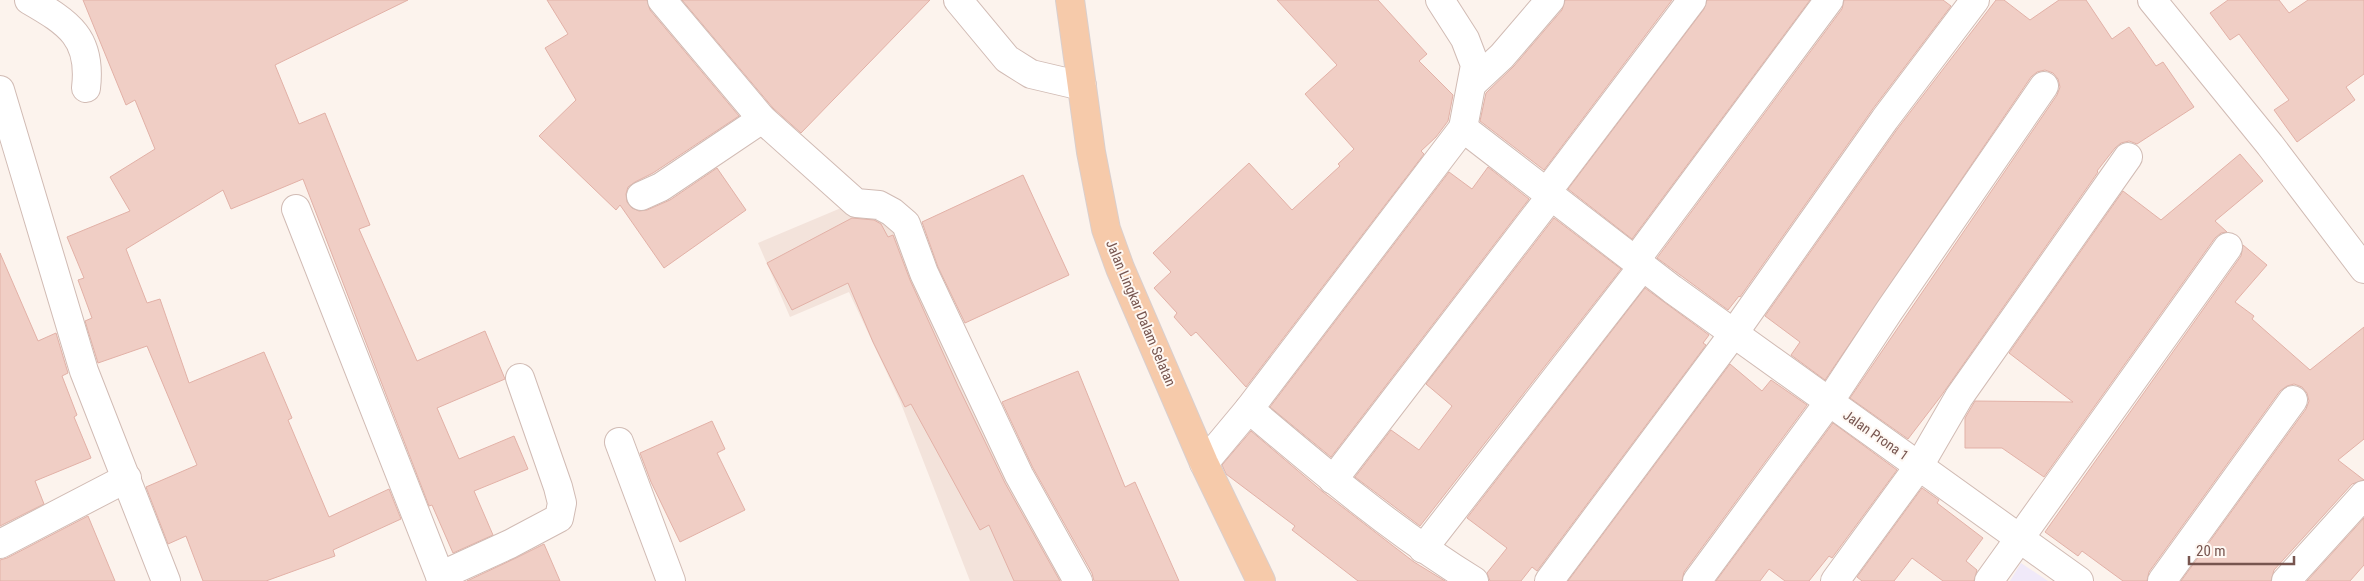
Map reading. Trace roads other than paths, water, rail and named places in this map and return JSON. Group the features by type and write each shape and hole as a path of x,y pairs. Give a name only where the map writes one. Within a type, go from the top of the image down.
{"main road":[{"name":"Jalan Lingkar Dalam Selatan","path":"1070,0 1091,152 1106,229 1120,268 1204,462 1261,581"}],"street":[{"path":"30,0 55,15 76,33 88,67 86,88"},
{"path":"662,0 762,119 856,203 879,205 892,212 906,224 924,273 1019,475 1078,581"},
{"path":"958,0 1007,59 1031,74 1082,86"},
{"path":"1204,462 1249,409 1463,128 1476,64 1465,39 1440,0"},
{"path":"1473,83 1502,56 1550,0"},
{"path":"1333,480 1692,0"},
{"path":"1423,549 1639,263 1829,0"},
{"path":"1549,581 1734,333 1885,119 1975,0"},
{"path":"2152,0 2270,145 2364,269"},
{"path":"1697,581 1829,402 1889,311 2044,86"},
{"path":"0,90 84,371 166,581"},
{"path":"641,196 661,187 762,119"},
{"name":"Jalan Prona 1","path":"1463,128 1672,289 2079,581"},
{"path":"1835,581 1919,466 1959,396 2128,157"},
{"path":"296,209 441,578 560,518 562,503 558,487 520,378"},
{"path":"1989,581 2228,248"},
{"path":"2162,581 2293,400"},
{"path":"1249,409 1333,480 1423,549 1474,581"},
{"path":"619,442 671,581"},
{"path":"0,544 127,478"},
{"path":"2286,581 2364,495"}]}
